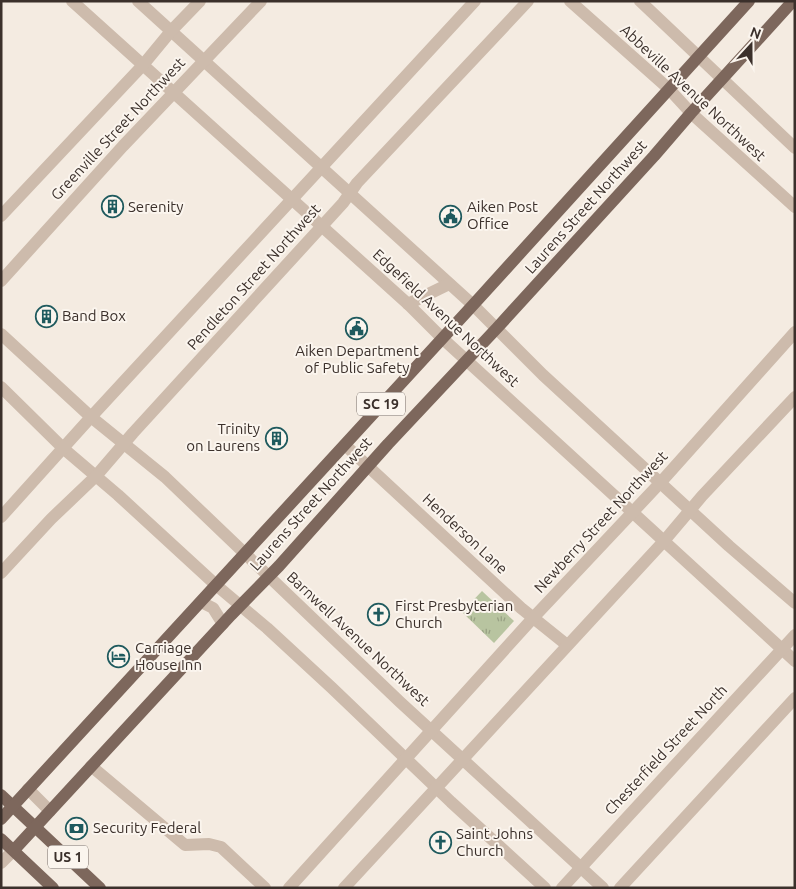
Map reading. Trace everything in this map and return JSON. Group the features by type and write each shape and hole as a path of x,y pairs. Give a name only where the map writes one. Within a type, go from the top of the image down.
{"main road":[{"name":"Laurens Street Northwest","path":"1,818 473,305 749,1"},
{"name":"Laurens Street Northwest","path":"14,850 497,328 793,1"},
{"name":"US 1","path":"1,795 100,888"},
{"name":"US 1","path":"1,839 53,888"}],"street":[{"name":"Edgefield Avenue Northwest","path":"72,1 408,304 442,338 795,662"},
{"name":"Edgefield Avenue Northwest","path":"138,1 473,305 543,375 691,509 729,546 795,603"},
{"name":"Greenville Street Northwest","path":"1,216 143,65 171,31 200,1"},
{"name":"Greenville Street Northwest","path":"1,281 123,146 261,1"},
{"name":"Pendleton Street Northwest","path":"1,517 475,1"},
{"name":"Pendleton Street Northwest","path":"1,574 50,519 96,476 260,292 322,227 358,183 528,1"},
{"name":"Abbeville Avenue Northwest","path":"570,1 669,89 691,113 795,207"},
{"name":"Abbeville Avenue Northwest","path":"640,1 721,80 795,148"},
{"path":"408,304 449,284"},
{"name":"Newberry Street Northwest","path":"288,888 533,618 661,482 795,332"},
{"name":"Barnwell Avenue Northwest","path":"1,334 91,417 165,477 314,621 604,888"},
{"path":"1,387 64,448 216,585 267,628 545,888"},
{"path":"344,888 795,397"},
{"name":"Henderson Lane","path":"345,444 533,618 566,645"},
{"path":"201,602 213,608 223,624"},
{"name":"Chesterfield Street North","path":"562,888 795,635"},
{"path":"620,888 795,698"},
{"path":"90,766 185,845 209,844 221,847 265,888"},
{"path":"28,790 50,811"},
{"path":"1,862 14,850"}],"green space":[{"path":"482,591 514,621 494,643 462,612"}],"place":[{"name":"Serenity","path":"112,207"},
{"name":"Aiken Post Office","path":"451,216"},
{"name":"Band Box","path":"46,316"},
{"name":"Aiken Department of Public Safety","path":"357,328"},
{"name":"Trinity on Laurens","path":"276,438"},
{"name":"First Presbyterian Church","path":"379,615"},
{"name":"Carriage House Inn","path":"119,657"},
{"name":"Security Federal","path":"77,828"},
{"name":"Saint Johns Church","path":"440,843"}]}
